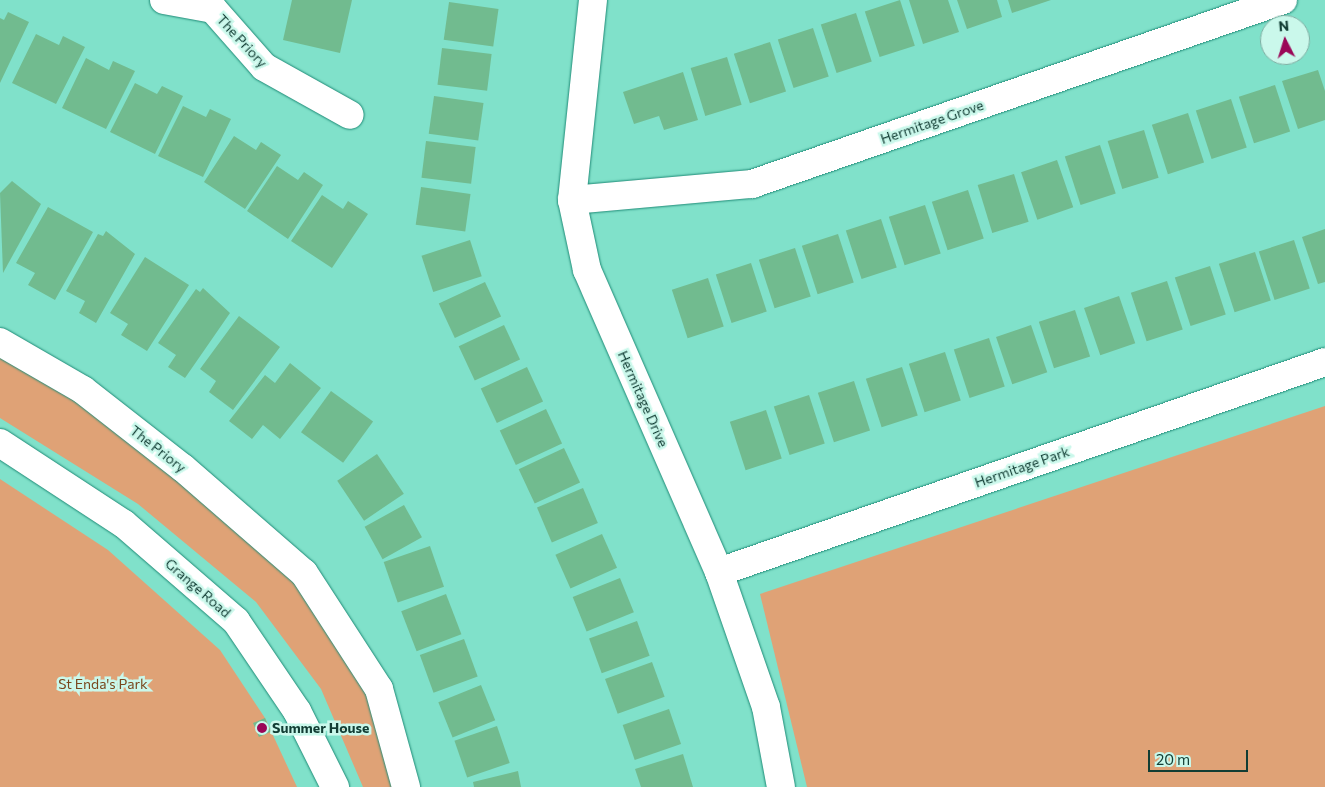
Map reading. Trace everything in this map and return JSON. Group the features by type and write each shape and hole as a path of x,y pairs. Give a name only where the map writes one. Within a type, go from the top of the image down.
{"street":[{"name":"The Priory","path":"164,0 214,5 264,67 350,115"},
{"name":"Hermitage Drive","path":"593,0 572,200 587,270 719,572 766,707 781,787"},
{"name":"Hermitage Grove","path":"572,200 752,184 1283,0"},
{"name":"The Priory","path":"0,342 83,390 184,468 304,573 378,689 406,787"},
{"name":"Hermitage Park","path":"719,572 1325,362"},
{"name":"Grange Road","path":"0,443 124,524 236,620 297,711 335,787"}],"green space":[{"path":"0,349 79,394 300,578 373,692 399,787 363,787 321,689 256,602 138,504 0,418"},
{"path":"1325,406 1325,787 807,787 760,594"},
{"name":"St Enda's Park","path":"0,479 108,550 220,650 265,718 297,787 0,787"}],"building":[{"path":"292,0 352,0 340,53 283,40"},
{"path":"900,0 915,46 880,57 865,11"},
{"path":"909,0 948,0 959,32 923,44"},
{"path":"957,0 997,0 1002,17 967,29"},
{"path":"1008,0 1051,0 1012,13"},
{"path":"449,2 499,9 493,47 444,40"},
{"path":"8,12 29,22 0,83 0,18 4,20"},
{"path":"856,13 872,62 837,73 821,24"},
{"path":"813,28 829,77 794,88 778,39"},
{"path":"36,34 59,45 63,36 85,47 56,104 12,83"},
{"path":"770,42 786,91 750,103 734,54"},
{"path":"442,48 492,54 487,91 437,85"},
{"path":"727,57 742,105 705,116 691,68"},
{"path":"86,58 109,70 113,61 135,71 106,129 62,108"},
{"path":"1318,70 1325,91 1325,120 1298,129 1282,81"},
{"path":"683,72 698,120 664,130 659,116 634,124 623,92"},
{"path":"135,83 157,94 162,86 183,96 155,154 110,132"},
{"path":"1275,85 1290,132 1254,143 1239,97"},
{"path":"434,96 484,103 478,141 429,134"},
{"path":"1231,99 1247,148 1212,159 1196,110"},
{"path":"183,106 206,117 210,109 231,119 203,177 158,156"},
{"path":"1188,113 1204,162 1168,174 1152,125"},
{"path":"1144,130 1159,178 1122,189 1108,141"},
{"path":"234,136 256,150 261,142 281,155 245,209 204,182"},
{"path":"426,141 476,147 471,184 421,178"},
{"path":"1100,145 1116,194 1081,205 1065,156"},
{"path":"1057,160 1073,207 1037,220 1021,172"},
{"path":"277,166 298,180 304,172 323,185 288,239 247,211"},
{"path":"1014,174 1029,222 992,233 978,185"},
{"path":"12,181 41,204 3,273 0,193"},
{"path":"421,187 471,194 465,232 416,225"},
{"path":"968,190 984,239 948,250 932,202"},
{"path":"322,195 343,209 348,201 368,214 332,268 291,241"},
{"path":"925,205 941,254 905,265 889,217"},
{"path":"48,207 93,232 55,300 28,285 35,273 16,263"},
{"path":"881,219 897,268 862,279 846,230"},
{"path":"1325,229 1325,282 1318,284 1302,237"},
{"path":"106,231 135,254 96,323 79,313 85,301 66,291 98,234 103,236"},
{"path":"838,234 854,283 818,294 802,246"},
{"path":"470,240 482,276 433,292 421,256"},
{"path":"1294,240 1310,289 1275,300 1259,251"},
{"path":"795,248 811,297 775,308 759,260"},
{"path":"1255,252 1271,301 1235,312 1219,264"},
{"path":"145,257 189,285 147,351 121,335 128,324 110,313"},
{"path":"751,263 767,312 732,323 716,274"},
{"path":"1210,266 1226,315 1191,326 1175,277"},
{"path":"708,278 724,327 688,338 672,290"},
{"path":"1167,281 1183,330 1147,341 1131,293"},
{"path":"485,282 501,316 455,338 439,304"},
{"path":"203,288 230,313 185,378 168,367 176,355 158,343 196,289 200,292"},
{"path":"1119,296 1135,343 1100,355 1084,308"},
{"path":"1075,310 1090,357 1054,368 1039,322"},
{"path":"239,316 280,347 233,410 209,392 216,381 200,369"},
{"path":"504,325 520,359 475,381 459,346"},
{"path":"1031,325 1047,372 1012,384 996,337"},
{"path":"989,338 1005,387 970,398 954,349"},
{"path":"945,352 961,401 925,412 909,364"},
{"path":"290,363 321,388 280,439 263,425 252,439 229,421 265,375 275,383"},
{"path":"527,367 543,401 497,423 481,389"},
{"path":"902,367 918,416 882,427 866,379"},
{"path":"854,381 870,430 834,442 818,393"},
{"path":"331,391 373,422 343,463 301,432"},
{"path":"809,395 825,444 790,455 774,406"},
{"path":"546,409 562,443 516,465 500,431"},
{"path":"766,410 782,459 746,470 730,422"},
{"path":"564,448 580,482 535,504 519,469"},
{"path":"377,454 404,494 364,521 337,481"},
{"path":"583,488 598,523 552,543 537,508"},
{"path":"404,505 422,537 383,559 365,527"},
{"path":"602,534 617,568 570,589 555,555"},
{"path":"430,546 444,587 398,603 384,562"},
{"path":"620,578 634,612 587,631 573,597"},
{"path":"446,594 461,634 417,651 401,611"},
{"path":"637,621 650,656 602,673 589,638"},
{"path":"464,639 478,677 434,693 420,655"},
{"path":"652,662 665,697 618,714 605,679"},
{"path":"481,685 495,720 453,737 438,702"},
{"path":"669,709 681,744 635,760 623,725"},
{"name":"Summer House","path":"265,718 271,732 259,737 253,723"},
{"path":"497,726 510,763 467,778 454,741"},
{"path":"683,754 693,787 641,787 635,769"},
{"path":"518,771 521,787 474,787 473,782"}],"place":[{"name":"Summer House","path":"262,728"}]}
